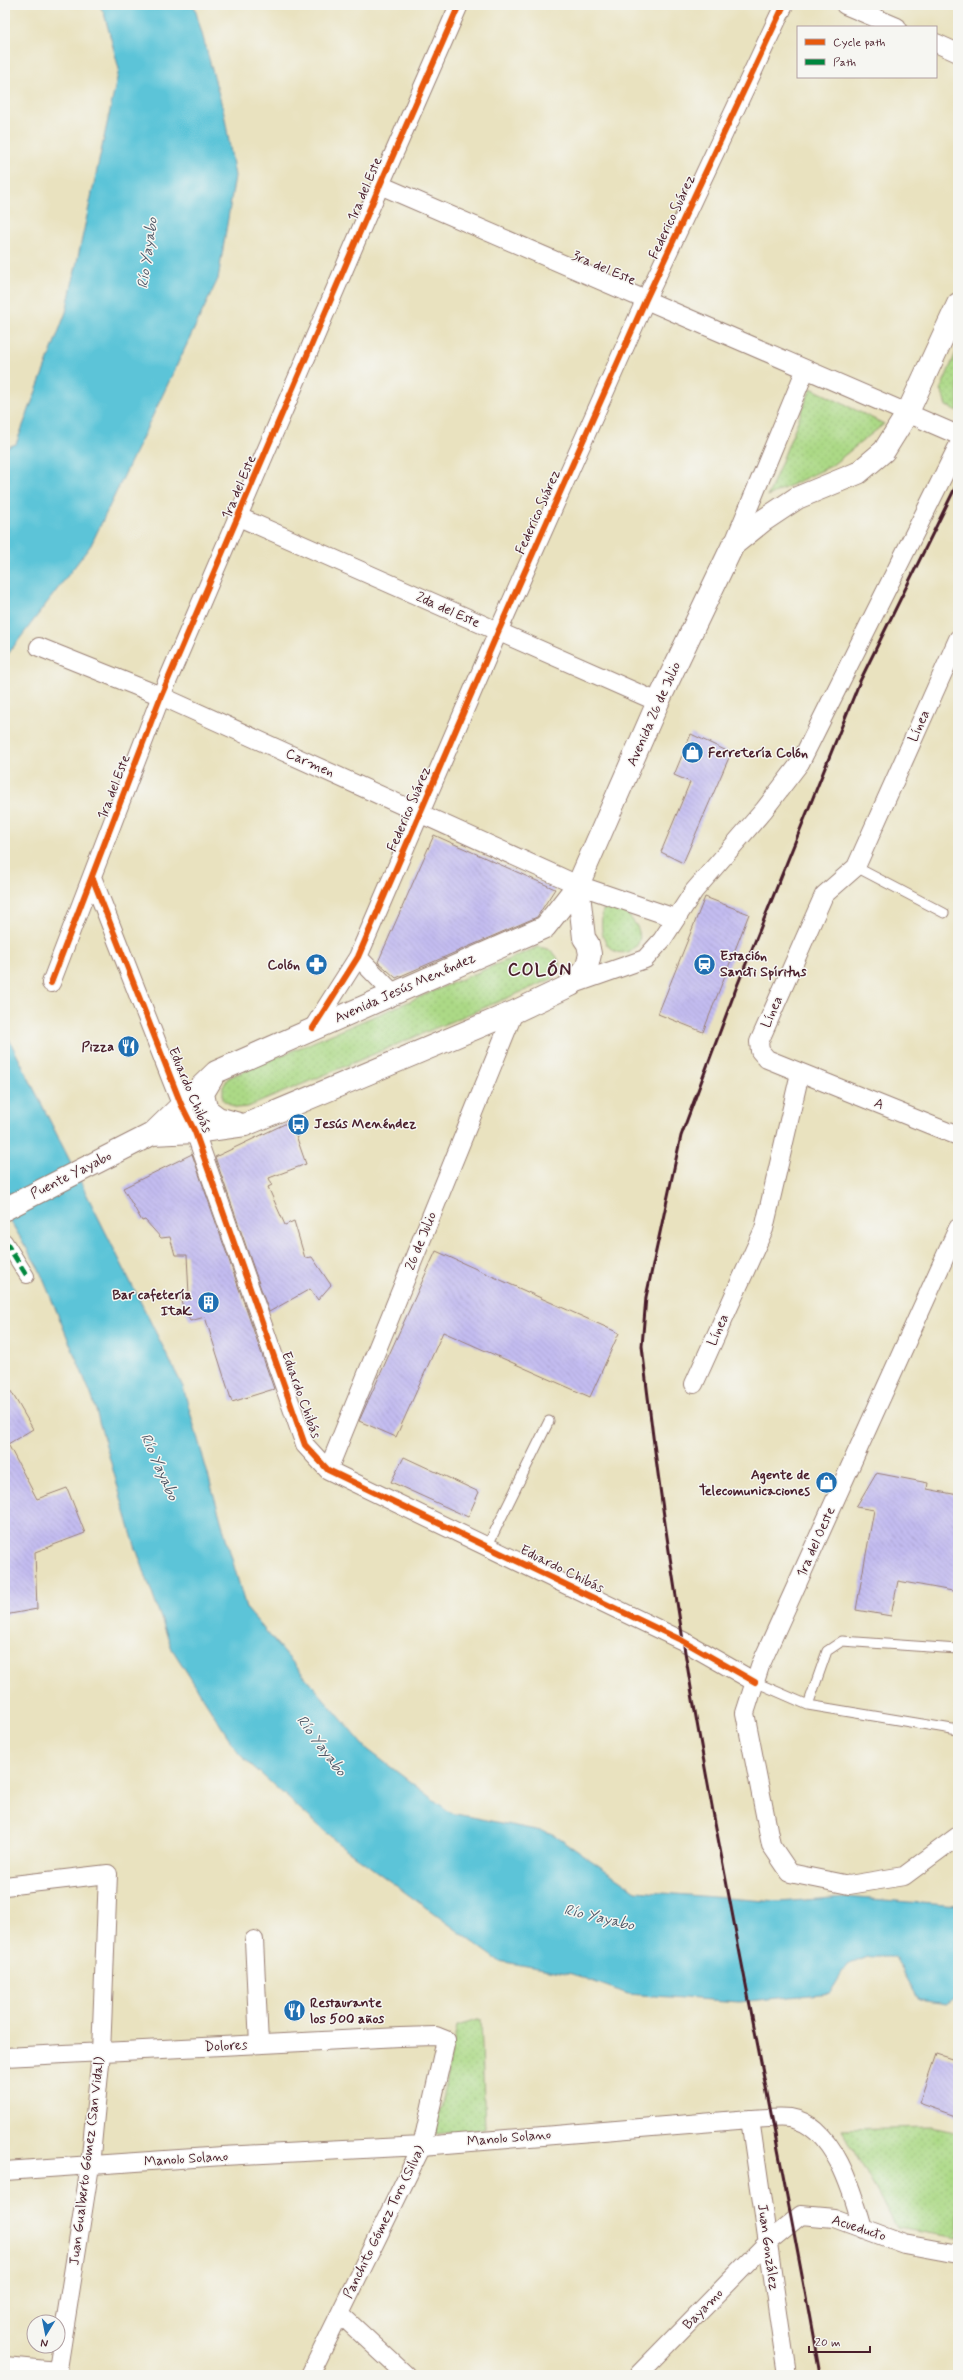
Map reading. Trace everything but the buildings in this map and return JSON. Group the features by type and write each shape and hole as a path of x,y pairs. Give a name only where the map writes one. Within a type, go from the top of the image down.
{"main road":[{"name":"Avenida 26 de Julio","path":"545,927 578,885 658,702 733,545 764,520 798,498 858,473 884,451 907,414 958,304"},
{"path":"145,1138 246,1125 514,1012 571,985 587,967 590,954 588,944 584,938 578,885"},
{"path":"545,927 569,930 584,938"},
{"name":"Avenida Jesús Menéndez","path":"145,1138 216,1072 392,993 545,927"},
{"path":"216,1072 207,1084 203,1093 206,1109 225,1121 246,1125"},
{"name":"Puente Yayabo","path":"5,1209 145,1138"}],"street":[{"name":"1ra del Este","path":"51,983 161,696 380,185 459,5"},
{"name":"Federico Suárez","path":"313,1028 358,957 498,632 646,300 784,5"},
{"path":"845,5 895,26"},
{"path":"937,43 958,53"},
{"name":"3ra del Este","path":"380,185 646,300 805,371 958,435"},
{"name":"Avenida 26 de Julio","path":"733,545 805,371"},
{"path":"571,985 645,959 662,940 694,891 755,820 800,762 958,446"},
{"name":"2da del Este","path":"239,517 658,702"},
{"name":"Línea","path":"694,1384 764,1229 800,1073 767,1059 760,1051 758,1042 824,895 856,867 958,639"},
{"name":"Carmen","path":"39,647 161,696 420,812 578,885"},
{"name":"Eduardo Chibás","path":"92,877 181,1104 195,1132 305,1445 328,1470 683,1641 755,1682"},
{"path":"578,885 675,918"},
{"path":"358,957 392,993"},
{"name":"26 de Julio","path":"328,1470 514,1012"},
{"name":"A","path":"800,1073 958,1136"},
{"name":"1ra del Oeste","path":"958,1228 755,1682 745,1713 771,1845 790,1873 849,1884 904,1876 958,1836"},
{"path":"5,1241 27,1276"},
{"name":"Juan Gualberto Gómez (San Vidal)","path":"5,1886 108,1874 102,2053 90,2166 57,2373"},
{"path":"254,1940 258,2044"},
{"name":"Dolores","path":"5,2057 436,2036 446,2040"},
{"name":"Panchito Gómez Toro (Silva)","path":"310,2375 422,2146 446,2040"},
{"name":"Manolo Solano","path":"5,2172 223,2156 422,2146 750,2119 790,2118 815,2130 845,2172 863,2229"},
{"name":"Juan González","path":"750,2119 787,2375"},
{"name":"Acueducto","path":"768,2242 801,2215 834,2218 904,2244 958,2254"},
{"name":"Bayamo","path":"638,2375 768,2242"},
{"path":"340,2314 406,2375"},
{"path":"5,2366 57,2373"}],"lane":[{"path":"856,867 944,913"},
{"path":"487,1547 549,1421"},
{"path":"808,1705 827,1651 842,1642 958,1649"},
{"path":"755,1682 808,1705 958,1730"}],"green space":[{"path":"958,348 958,411 946,406 941,388"},
{"path":"811,388 884,424 831,466 768,496"},
{"path":"612,905 621,909 628,915 639,933 638,943 633,950 624,953 615,951 607,944 602,931 603,910"},
{"path":"538,947 550,950 557,958 560,966 552,979 248,1107 236,1108 223,1100 223,1087 228,1078"},
{"path":"481,2019 485,2129 435,2134 457,2026"},
{"path":"932,2127 958,2133 958,2238 897,2228 842,2129"}],"water":[{"name":"Río Yayabo","path":"99,5 194,5 224,113 235,176 218,279 91,545 5,658 5,448 16,444 66,312 119,69 104,13"},
{"name":"Río Yayabo","path":"5,1031 183,1387 246,1608 367,1749 451,1813 551,1833 636,1891 778,1902 846,1897 958,1906 958,1996 946,2004 919,2000 895,1957 868,1957 847,1965 830,1993 739,2002 628,1994 572,1974 499,1961 339,1844 239,1754 172,1649 134,1543 92,1397 39,1269 5,1212"}],"railway":[{"path":"820,2375 712,1809 689,1677 668,1545 642,1346 646,1297 681,1136 737,986 860,681 958,482"}],"marked path":[{"path":"5,1241 27,1276"}],"cycle path":[{"path":"51,983 161,696 380,185 459,5"},
{"path":"313,1028 358,957 498,632 646,299 784,5"},
{"path":"92,877 181,1104 195,1132 305,1445 328,1470 683,1641 755,1682"}],"place":[{"name":"Ferretería Colón","path":"692,753"},
{"name":"Estación Sancti Spíritus","path":"704,964"},
{"name":"Colón","path":"316,965"},
{"name":"Pizza","path":"129,1047"},
{"name":"Jesús Menéndez","path":"298,1124"},
{"name":"Bar cafetería ItaK","path":"208,1303"},
{"name":"Agente de Telecomunicaciones","path":"826,1483"},
{"name":"Restaurante los 500 años","path":"295,2011"}],"district":[{"name":"COLÓN","path":"540,970"}]}
